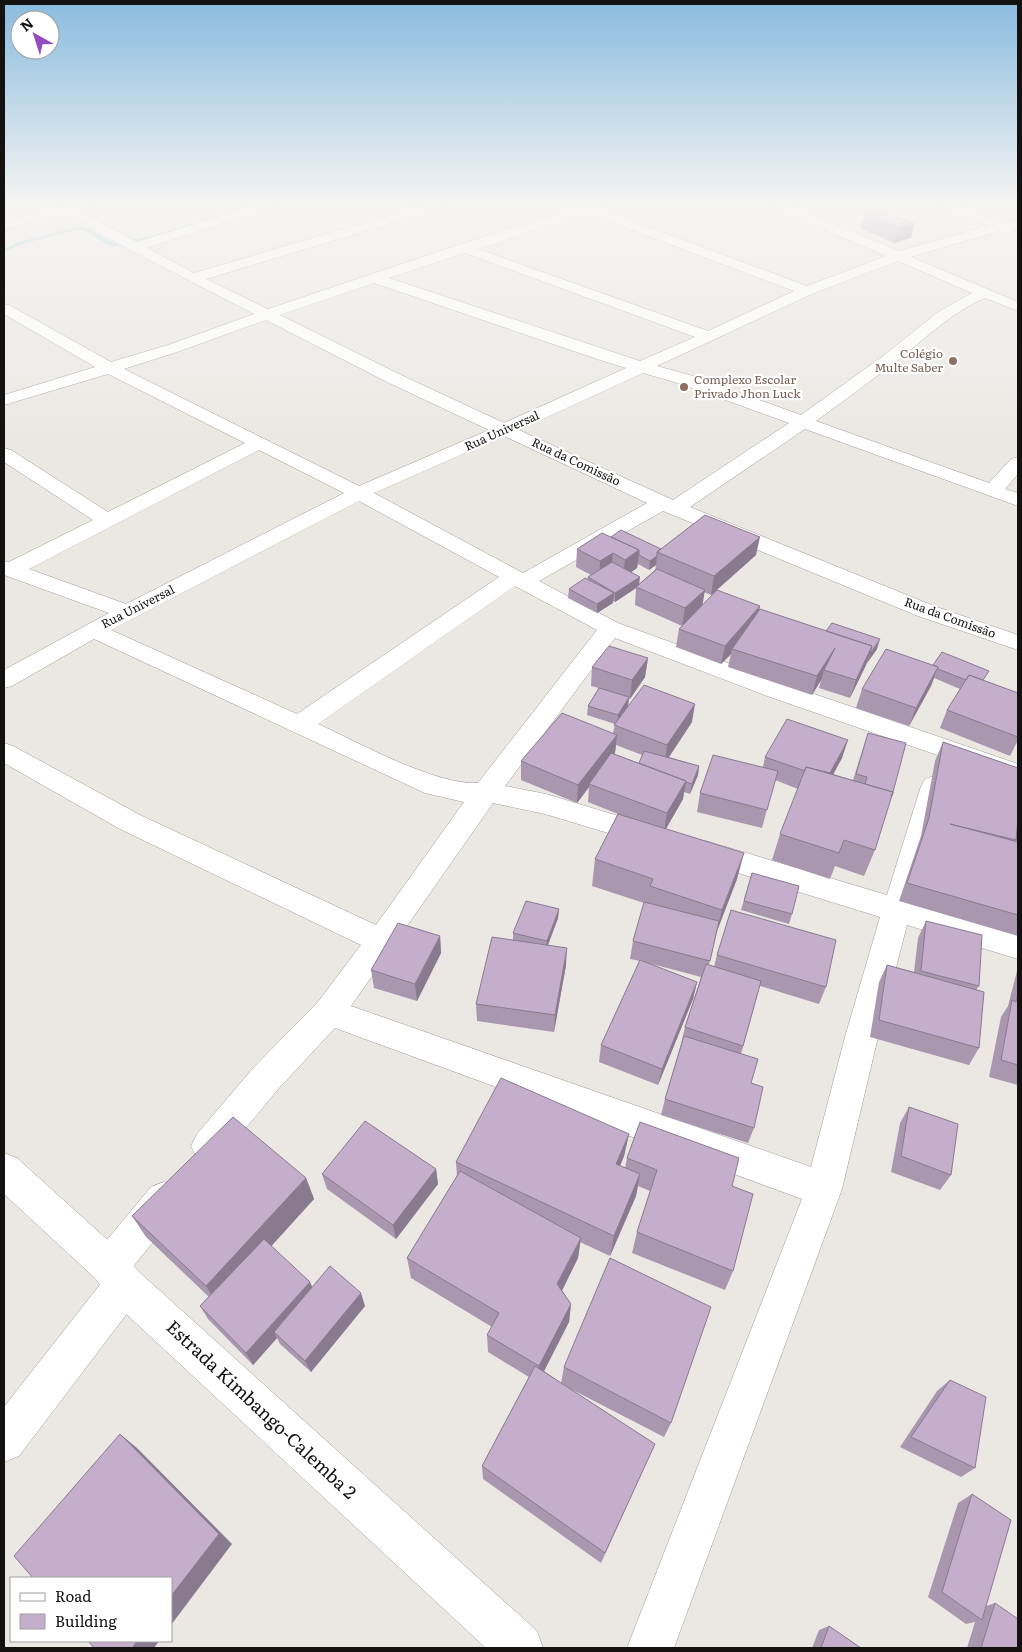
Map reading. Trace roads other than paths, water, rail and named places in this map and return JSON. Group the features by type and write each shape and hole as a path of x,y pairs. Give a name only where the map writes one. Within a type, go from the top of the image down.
{"street":[{"name":"Rua da Comissão","path":"201,282 394,378 669,505 926,611 1018,644"},
{"path":"4,400 174,348 362,282"},
{"path":"386,282 606,357 687,380 1018,500"},
{"path":"558,282 708,336"},
{"path":"784,282 807,291"},
{"name":"Rua Universal","path":"4,680 127,612 359,493 506,429 830,282"},
{"path":"959,282 1018,307"},
{"path":"299,725 519,578 669,505 803,422 943,315 970,299 985,293"},
{"path":"4,308 108,367 359,493 610,628 779,691 1018,774"},
{"path":"7,568 108,520 259,443"},
{"path":"4,454 108,520"},
{"path":"993,490 1018,463"},
{"path":"7,568 127,612"},
{"path":"4,1441 185,1175 267,1076 329,1012 486,792 610,628"},
{"path":"93,630 434,786 465,793 486,792 546,804 1018,947"},
{"path":"651,1648 824,1189 841,1116 896,910 946,749"},
{"path":"4,752 130,822 381,941"},
{"path":"329,1012 824,1189"},
{"name":"Estrada Kimbango-Calemba 2","path":"4,1170 520,1648"}],"place":[{"name":"Colégio Multe Saber","path":"953,361"},
{"name":"Complexo Escolar Privado Jhon Luck","path":"684,387"}]}
